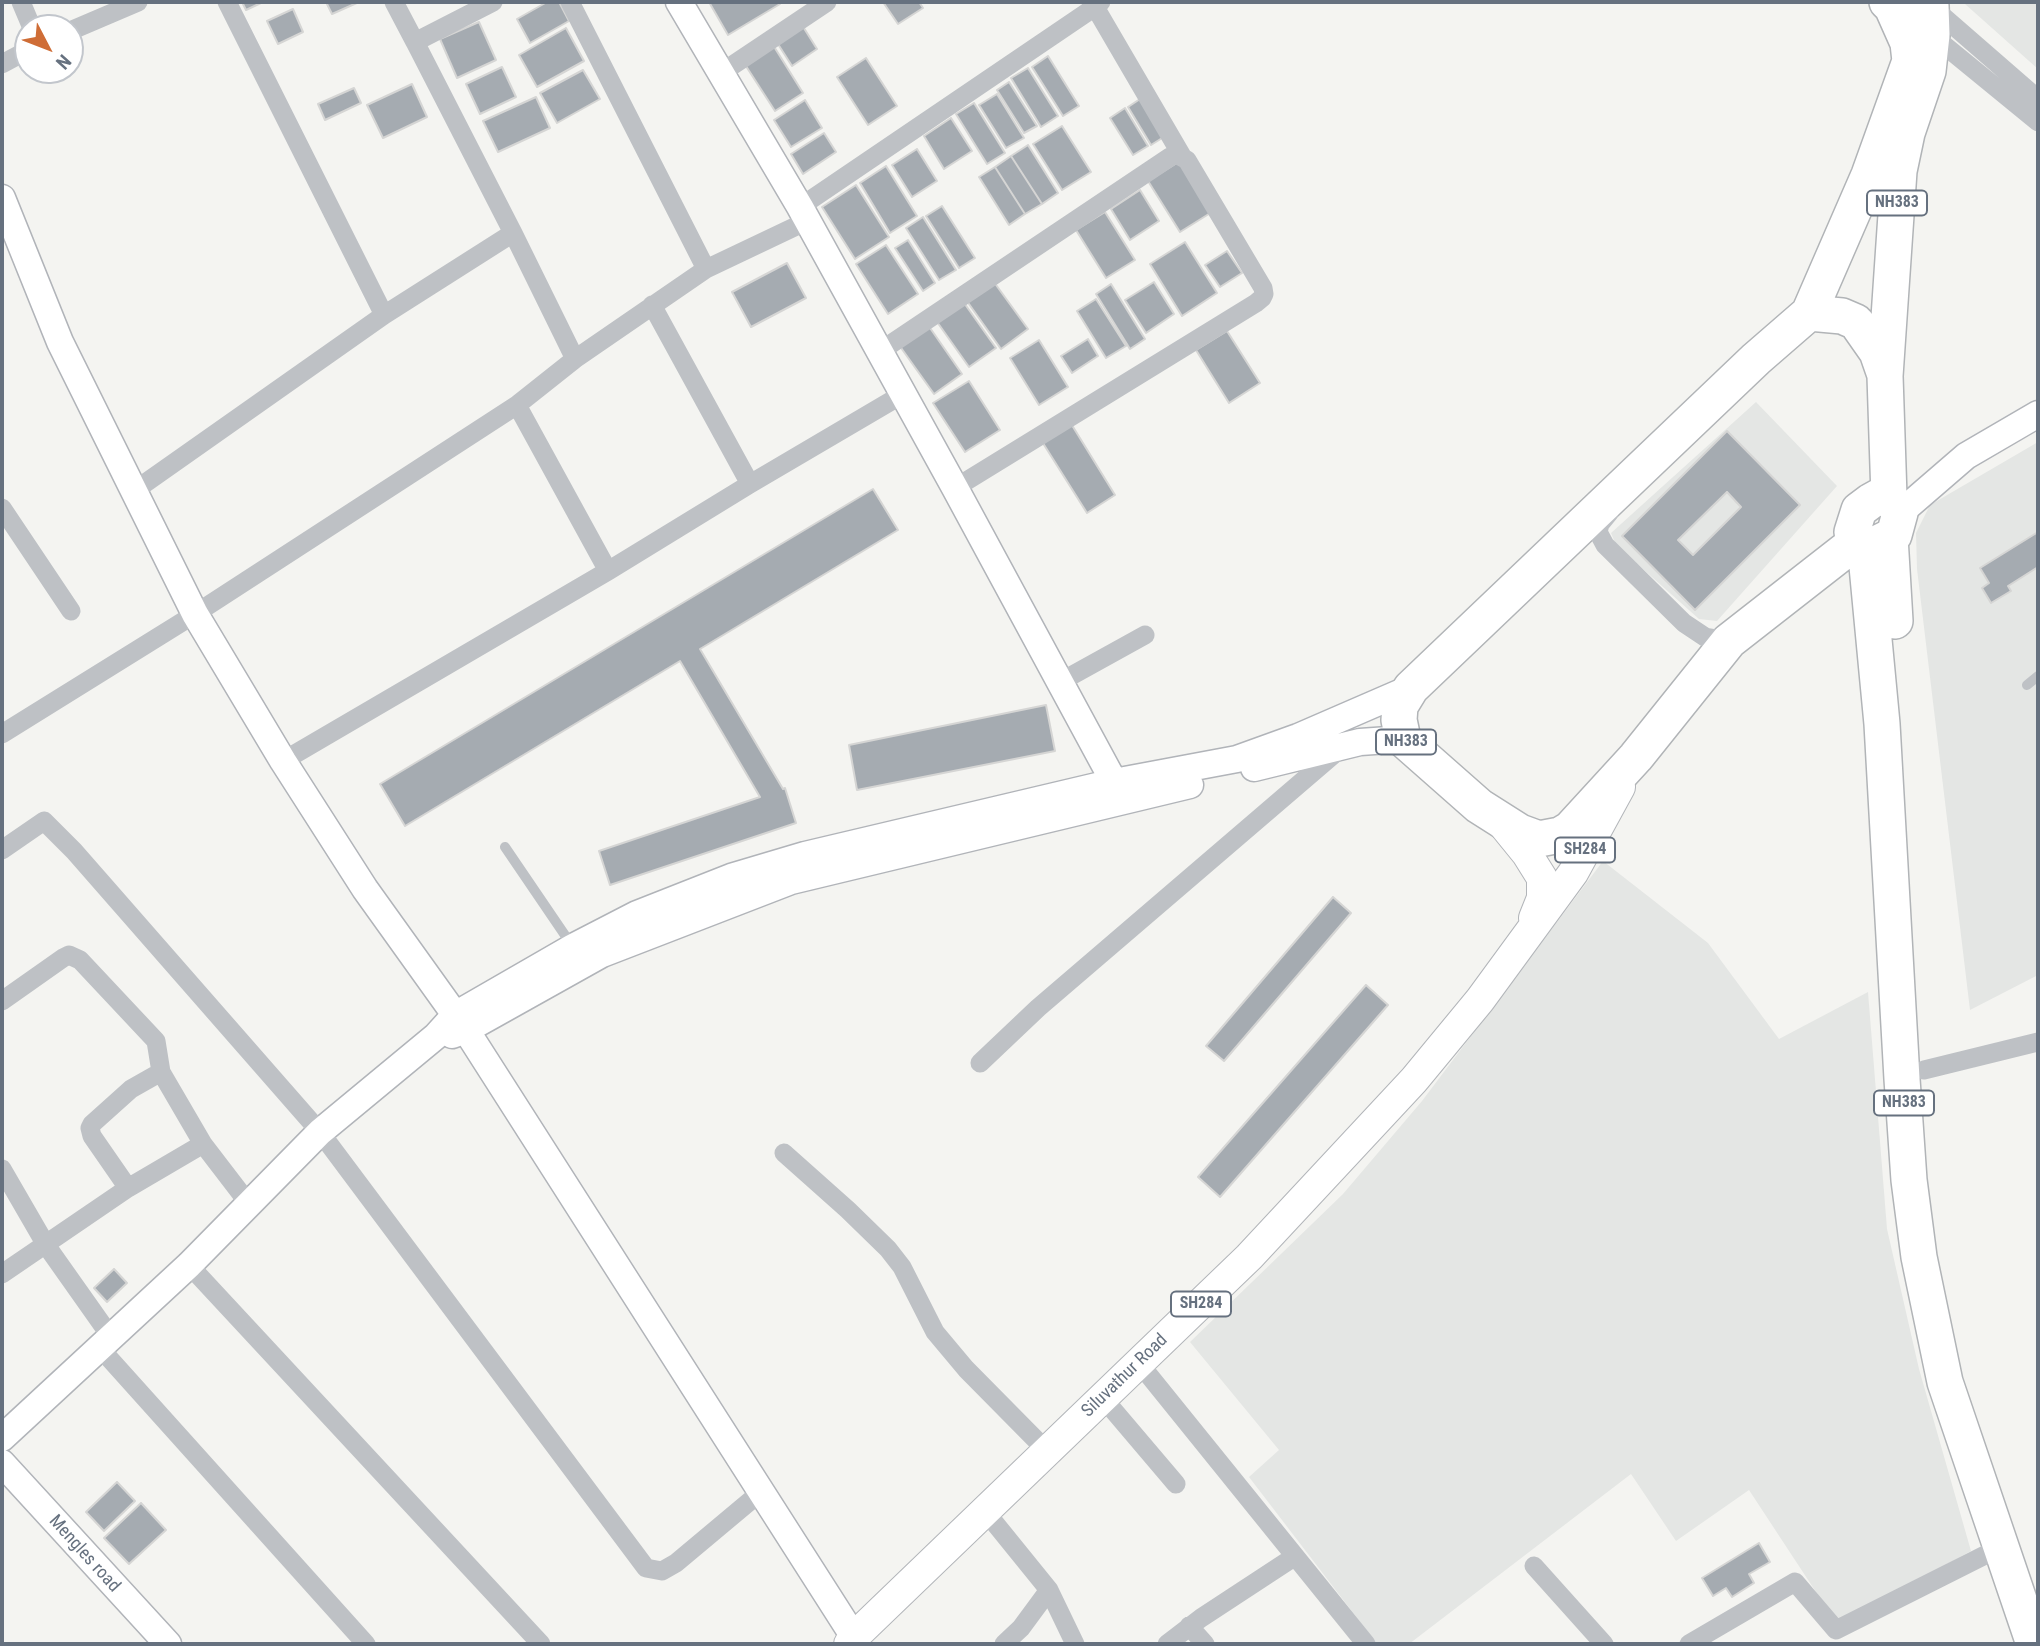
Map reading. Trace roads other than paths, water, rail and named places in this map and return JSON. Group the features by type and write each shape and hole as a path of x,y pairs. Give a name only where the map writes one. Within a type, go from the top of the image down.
{"highway":[{"name":"NH383","path":"1877,524 1729,641 1636,757 1570,829 1560,835 1539,839 1520,832 1479,806 1403,739 1399,720 1400,706 1411,688 1756,359 1810,313 1873,164 1910,61 1908,43 1913,8"},
{"name":"NH383","path":"1886,387 1899,171 1907,133 1928,71 1913,8"},
{"path":"1810,313 1842,316 1856,322 1877,352 1886,387 1872,454 1859,487 1877,524"},
{"name":"NH383","path":"1877,524 1871,618 1882,724 1909,1181 1919,1257 1945,1382 2034,1644"},
{"name":"NH383","path":"1877,524 1908,853 1937,1262 1947,1318 1961,1372 2038,1600"},
{"path":"1810,578 1829,579 1852,585 1871,618"}],"main road":[{"path":"679,2 803,214 1114,782"},
{"path":"2,199 60,342 195,614 283,761 365,889 461,1023 762,1491 852,1640"},
{"path":"1877,524 1966,457 2038,414"},
{"path":"461,1023 602,954 864,852 1114,782 1237,760 1411,688"},
{"path":"2,1438 189,1265 320,1132 436,1036 449,1035 461,1023 573,947 637,914 731,877 805,855 864,852 1137,798 1360,742 1403,739"},
{"name":"Siluvathur Road","path":"852,1640 1249,1257 1414,1080 1480,1000 1573,873 1636,757"},
{"name":"Siluvathur Road","path":"1496,817 1527,854 1542,878 1542,898 1526,938"},
{"name":"Mengles road","path":"2,1463 168,1644"}],"street":[{"path":"84,25 138,2"},
{"path":"227,2 384,315"},
{"path":"394,2 575,359"},
{"path":"415,42 493,2"},
{"path":"570,2 706,269"},
{"path":"721,73 827,2"},
{"path":"2,734 195,614 517,405 575,359 706,269 803,214 1096,3 1182,156"},
{"path":"1913,8 2038,99"},
{"path":"1913,8 2038,122"},
{"path":"879,352 1176,154 1187,160 1262,288 1262,298 955,488"},
{"path":"134,491 384,315 513,233"},
{"path":"652,305 750,484"},
{"path":"283,761 608,571 902,394"},
{"path":"517,405 608,571"},
{"path":"1682,431 1663,460 1606,516 1598,532 1605,545 1684,623 1705,637 1729,641"},
{"path":"2,508 71,611"},
{"path":"1060,682 1145,635"},
{"path":"980,1063 1038,1008 1344,746"},
{"path":"2,850 44,821 74,851 320,1132 646,1568 662,1571 676,1563 762,1491"},
{"path":"2,1000 64,958 74,956 156,1041 161,1072 203,1144 249,1204"},
{"path":"1924,1070 2038,1042"},
{"path":"128,1188 92,1136 90,1128 131,1089 161,1072"},
{"path":"2,1274 128,1188 203,1144"},
{"path":"784,1153 888,1249 902,1267 935,1332 966,1369 1047,1451"},
{"path":"2,1169 106,1343 366,1644"},
{"path":"189,1265 541,1644"},
{"path":"1139,1363 1366,1644"},
{"path":"1103,1398 1176,1484"},
{"path":"985,1511 1049,1590 1075,1644"},
{"path":"1689,1644 1795,1582 1836,1630 2001,1547"},
{"path":"1167,1644 1189,1626 1294,1557"},
{"path":"1534,1566 1604,1644"},
{"path":"1004,1644 1021,1628 1049,1590"},
{"path":"1189,1626 1205,1644"}],"lane":[{"path":"2027,685 2038,676"},
{"path":"505,847 573,947"}]}
